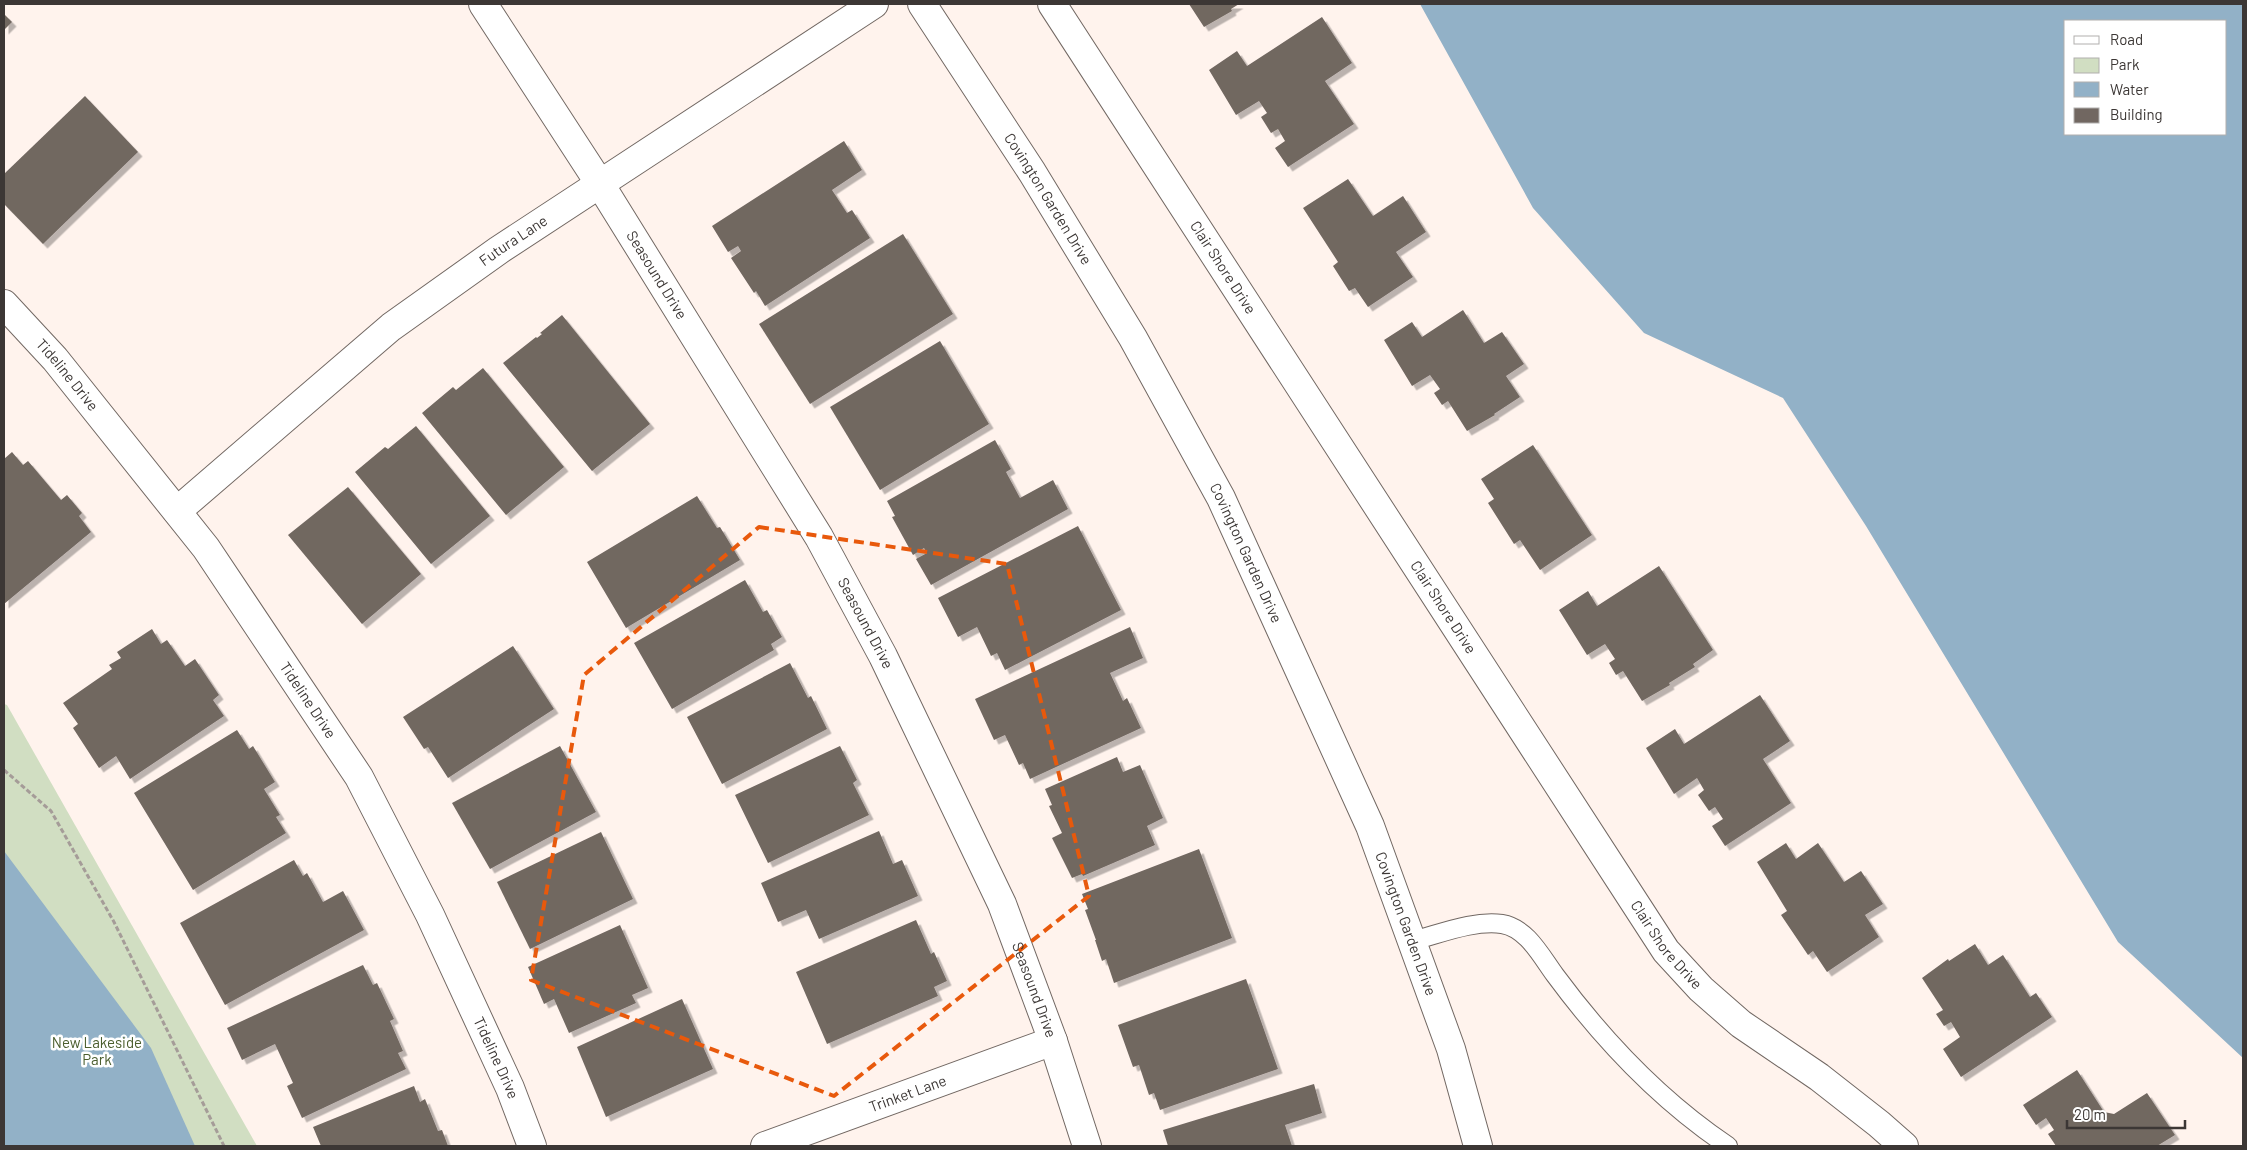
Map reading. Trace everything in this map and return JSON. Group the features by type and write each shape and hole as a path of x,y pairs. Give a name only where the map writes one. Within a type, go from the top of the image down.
{"street":[{"name":"Seasound Drive","path":"483,4 600,184 819,536 883,656 1002,904 1053,1040 1087,1146"},
{"name":"Futura Lane","path":"177,511 391,327 499,250 874,4"},
{"name":"Covington Garden Drive","path":"922,4 1032,172 1123,321 1220,498 1370,826 1450,1049 1478,1146"},
{"name":"Clair Shore Drive","path":"1052,4 1666,951 1701,989 1742,1024 1819,1077 1880,1124 1904,1146"},
{"name":"Tideline Drive","path":"4,304 55,359 206,548 359,777 430,914 510,1088 532,1146"},
{"name":"Trinket Lane","path":"765,1146 1053,1040"}],"lane":[{"path":"1412,941 1475,925 1502,924 1520,931 1533,944 1578,1007 1660,1094 1698,1126 1728,1146"}],"path":[{"path":"4,770 51,811 114,922 224,1146"}],"highlighted area":[{"path":"759,527 1007,564 1089,896 834,1096 531,980 584,675"}],"green space":[{"name":"New Lakeside Park","path":"4,704 7,705 257,1146 4,1146"}],"water":[{"path":"1420,4 2243,4 2243,1058 2118,942 1866,526 1783,398 1644,333 1533,208"},
{"path":"4,851 151,1048 195,1146 4,1146"}],"building":[{"path":"1189,4 1239,4 1231,9 1232,11 1204,27"},
{"path":"4,14 12,22 4,30"},
{"path":"1322,17 1352,63 1325,81 1354,124 1288,167 1275,148 1285,141 1278,129 1271,133 1261,117 1267,113 1259,101 1236,115 1209,70 1237,51 1247,66"},
{"path":"85,96 138,152 43,244 4,204 4,174"},
{"path":"844,141 862,170 832,190 847,213 852,210 870,238 765,306 731,258 741,251 738,246 728,252 712,226"},
{"path":"1348,179 1373,216 1403,196 1426,232 1396,252 1413,277 1368,307 1355,288 1349,291 1333,266 1338,262 1303,208"},
{"path":"903,234 953,314 810,404 759,324"},
{"path":"1463,310 1484,343 1502,332 1524,364 1506,376 1520,397 1495,415 1467,431 1448,401 1442,405 1434,393 1440,389 1430,375 1412,386 1384,340 1412,322 1422,337"},
{"path":"562,315 650,424 592,471 503,363 542,334 540,333"},
{"path":"940,341 989,424 880,490 830,407"},
{"path":"483,368 564,467 506,515 422,413 453,387 456,390"},
{"path":"416,426 490,516 431,564 355,472 385,447 388,449"},
{"path":"995,440 1011,469 1006,472 1020,498 1053,480 1068,509 931,585 916,559 927,553 924,548 913,555 892,517 895,516 887,501"},
{"path":"1533,445 1592,535 1540,570 1520,540 1514,544 1488,503 1494,499 1481,479"},
{"path":"12,452 23,465 28,461 61,500 67,495 82,513 79,516 91,532 4,604 4,459"},
{"path":"348,487 421,574 362,624 288,535"},
{"path":"697,496 717,528 720,527 740,560 626,628 587,562"},
{"path":"1078,526 1121,610 1005,670 997,653 991,656 977,627 958,637 938,598"},
{"path":"1659,566 1713,650 1693,664 1695,667 1669,683 1670,685 1642,701 1623,671 1616,675 1609,663 1615,659 1605,644 1587,655 1559,610 1588,591 1597,606"},
{"path":"745,580 763,612 767,610 782,637 771,644 774,650 672,709 634,643"},
{"path":"1130,627 1143,658 1110,673 1123,701 1127,698 1141,728 1030,779 1023,763 1019,765 1005,735 994,740 975,699"},
{"path":"152,629 161,644 167,640 185,666 195,659 219,695 213,700 224,716 130,779 116,756 99,768 73,728 78,724 63,703 112,669 109,665 121,658 117,652"},
{"path":"513,646 554,709 448,778 428,747 424,749 403,717"},
{"path":"790,663 808,698 811,696 827,729 722,784 687,717"},
{"path":"1760,695 1790,741 1763,759 1791,803 1725,846 1712,826 1723,819 1715,807 1709,811 1698,795 1704,790 1697,778 1674,794 1646,748 1675,729 1684,744"},
{"path":"237,730 249,749 253,746 275,782 264,789 280,815 276,817 286,833 193,890 134,793"},
{"path":"560,746 596,812 490,869 452,803"},
{"path":"840,746 857,780 853,783 869,815 768,863 735,795"},
{"path":"1117,757 1123,772 1140,765 1163,818 1147,826 1155,845 1083,876 1082,874 1072,878 1052,838 1062,833 1049,806 1052,805 1045,789"},
{"path":"879,831 893,864 902,860 918,896 819,939 806,910 778,922 761,883"},
{"path":"601,832 633,899 530,949 497,882"},
{"path":"1786,843 1796,859 1818,843 1844,882 1861,871 1883,904 1865,915 1879,937 1827,972 1813,951 1808,955 1781,915 1787,911 1757,862"},
{"path":"1199,849 1232,938 1114,983 1106,959 1102,961 1085,910 1088,909 1082,894"},
{"path":"294,860 303,876 307,873 323,902 343,891 364,930 225,1005 180,923"},
{"path":"916,920 931,954 934,952 947,981 934,987 938,996 827,1044 796,972"},
{"path":"620,925 648,988 632,995 636,1003 569,1033 554,999 544,1004 528,967"},
{"path":"1975,944 1988,965 2003,955 2030,997 2036,993 2052,1017 1961,1077 1943,1049 1960,1037 1951,1022 1944,1026 1936,1014 1943,1010 1922,978 1948,959 1949,961"},
{"path":"363,965 373,985 377,983 394,1019 390,1021 403,1051 398,1053 406,1069 302,1118 287,1086 293,1083 275,1044 242,1060 227,1028"},
{"path":"1246,979 1278,1069 1160,1110 1154,1093 1149,1095 1139,1065 1133,1067 1118,1025"},
{"path":"682,999 713,1069 606,1117 577,1047"},
{"path":"2077,1070 2104,1112 2114,1114 2147,1093 2175,1135 2157,1146 2056,1146 2048,1134 2054,1130 2046,1118 2036,1125 2023,1105"},
{"path":"1314,1084 1322,1113 1285,1125 1292,1146 1168,1146 1163,1130"},
{"path":"414,1086 420,1102 425,1099 438,1131 442,1130 448,1146 321,1146 313,1127"}]}
